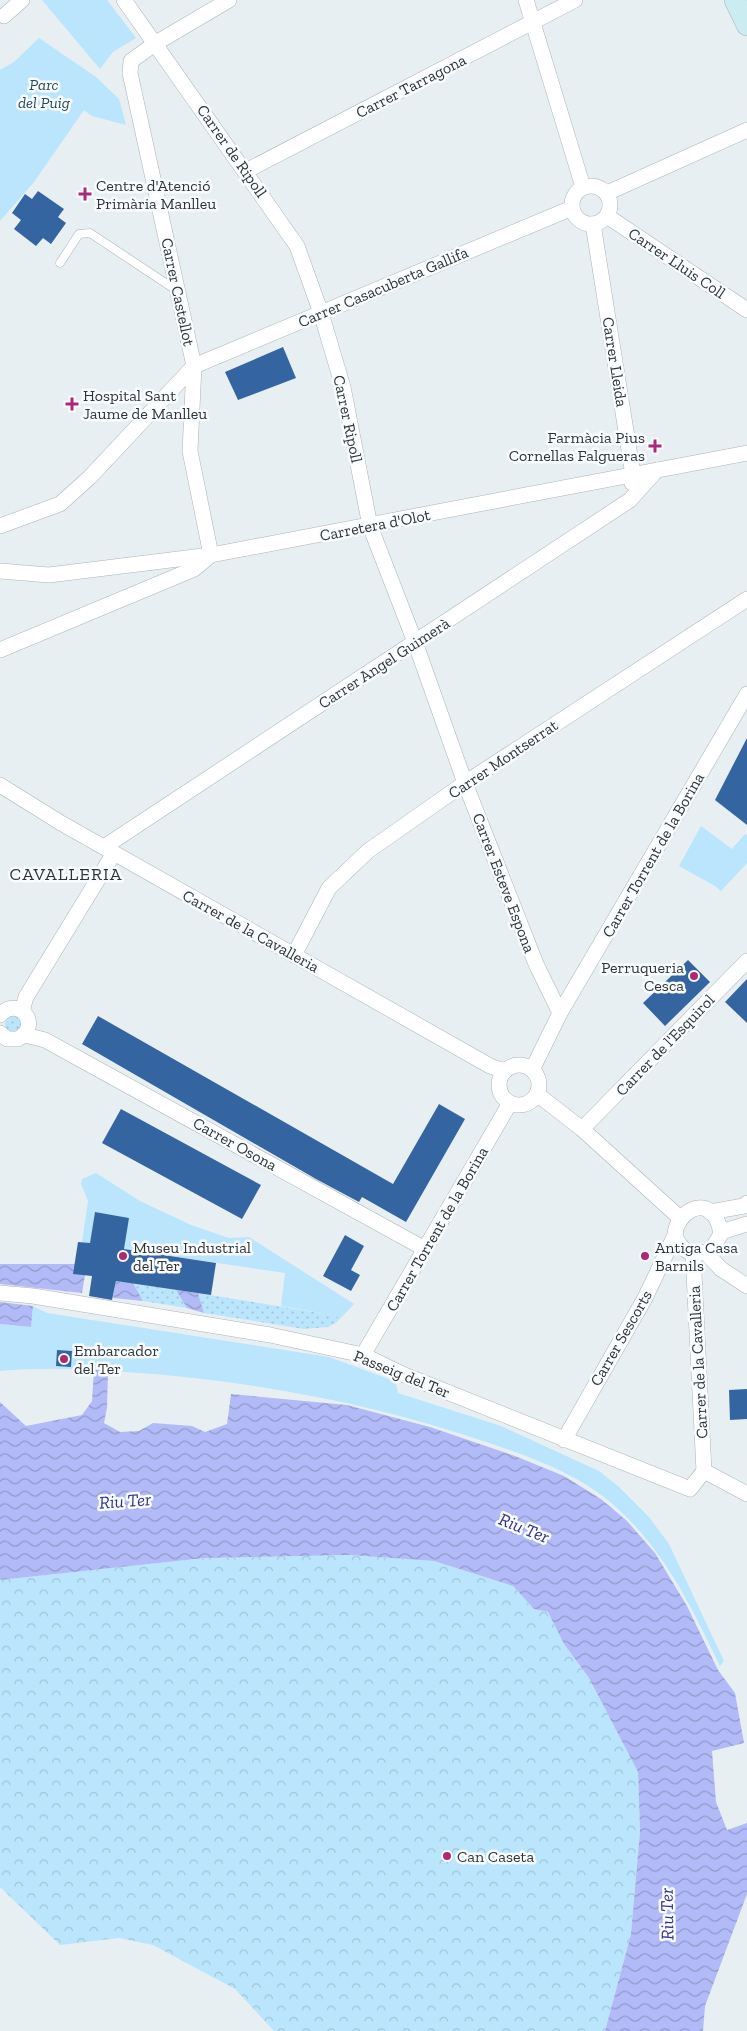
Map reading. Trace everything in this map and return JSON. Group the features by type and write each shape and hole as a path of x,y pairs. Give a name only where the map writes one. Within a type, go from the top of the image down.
{"street":[{"path":"1,15 22,0"},
{"name":"Carrer de Ripoll","path":"124,0 297,246 321,313"},
{"name":"Carrer Castellot","path":"211,555 190,451 194,366 130,73 131,61 156,43 229,0"},
{"path":"526,0 584,187"},
{"name":"Carrer Tarragona","path":"246,171 575,0"},
{"path":"735,0 747,25"},
{"path":"607,193 747,130"},
{"path":"594,185 607,193 611,202 608,216 599,223 593,224 580,221 572,208 573,198 584,187 594,185"},
{"name":"Carrer Casacuberta Gallifa","path":"194,366 572,208"},
{"name":"Carrer Lluis Coll","path":"608,216 747,310"},
{"name":"Carrer Lleida","path":"593,224 633,475 630,500"},
{"name":"Carrer Ripoll","path":"321,313 343,387 370,526"},
{"path":"0,526 60,504 90,477 194,366"},
{"name":"Carretera d'Olot","path":"0,570 50,575 211,555 747,453"},
{"name":"Carrer Angel Guimerà","path":"109,850 415,642 630,500 657,470"},
{"name":"Carrer Esteve Espona","path":"370,526 415,642 465,784 536,964 560,1013"},
{"path":"0,650 194,568 211,555"},
{"name":"Carrer Montserrat","path":"294,955 329,888 368,851 465,784 747,599"},
{"name":"Carrer Torrent de la Borina","path":"532,1070 560,1013 747,694"},
{"name":"Carrer de la Cavalleria","path":"0,785 109,850 294,955 490,1066 505,1071"},
{"path":"14,1016 109,850"},
{"name":"Carrer de l'Esquirol","path":"582,1129 747,961"},
{"name":"Carrer Osona","path":"1,1038 15,1040 14,1016"},
{"name":"Carrer Osona","path":"14,1016 46,1040 425,1249"},
{"path":"515,1066 532,1070 539,1083 537,1094 529,1102 523,1105 510,1103 501,1095 499,1089 501,1076 505,1071 515,1066"},
{"path":"537,1094 582,1129 680,1218"},
{"name":"Carrer Torrent de la Borina","path":"363,1355 510,1103"},
{"path":"747,1204 710,1212 695,1209 686,1212 680,1218 675,1235 681,1247 700,1253 747,1286"},
{"path":"700,1253 717,1244 720,1232 716,1218 710,1212"},
{"path":"720,1232 747,1224"},
{"name":"Carrer Sescorts","path":"564,1440 645,1298 675,1235"},
{"name":"Carrer de la Cavalleria","path":"700,1253 704,1471"},
{"name":"Passeig del Ter","path":"0,1293 33,1296 270,1335 363,1355 402,1374 690,1489 704,1471"},
{"path":"704,1471 747,1494"}],"lane":[{"path":"60,263 80,234 90,233 178,291"}],"green space":[{"path":"42,0 107,0 136,38 113,52 100,69"},
{"name":"Parc del Puig","path":"39,38 96,77 119,99 126,125 92,116 84,110 34,182 0,221 0,70 14,62"},
{"path":"701,826 732,849 745,834 747,835 747,863 721,891 679,866"},
{"path":"10,1016 16,1016 21,1021 19,1030 10,1032 5,1027 5,1021"},
{"path":"96,1173 140,1201 191,1225 229,1238 249,1237 354,1304 337,1322 338,1316 281,1306 285,1273 124,1249 128,1218 95,1212 90,1244 82,1242 88,1201 81,1184 82,1179"},
{"path":"133,1283 176,1290 187,1308 143,1301"},
{"path":"198,1293 338,1316 337,1322 328,1327 304,1329 204,1313"},
{"path":"33,1306 47,1313 329,1357 389,1379 396,1384 398,1393 501,1426 599,1471 619,1487 649,1517 669,1544 724,1661 720,1666 674,1578 645,1537 609,1501 566,1473 518,1453 404,1417 280,1390 196,1378 116,1371 58,1369 0,1371 0,1324 31,1327"},
{"path":"350,1555 434,1561 513,1586 534,1609 548,1612 564,1644 589,1678 638,1772 640,1831 631,1934 605,2031 274,2031 235,1989 153,1945 119,1938 60,1945 0,1887 0,1580 205,1558"}],"water":[{"path":"0,1264 75,1264 74,1273 85,1275 82,1293 0,1284"},
{"path":"116,1281 133,1283 143,1301 113,1298"},
{"path":"176,1290 198,1293 204,1313 187,1308"},
{"path":"0,1302 33,1306 31,1327 0,1324"},
{"name":"Riu Ter","path":"94,1370 108,1371 107,1408 104,1423 120,1432 139,1431 153,1423 192,1426 205,1432 227,1424 231,1394 347,1405 430,1427 515,1456 564,1476 601,1499 627,1521 655,1553 687,1606 718,1670 735,1693 744,1743 712,1751 716,1802 727,1830 747,1823 747,1894 705,2006 703,2031 605,2031 631,1934 640,1831 638,1772 589,1678 564,1644 548,1612 534,1609 513,1586 434,1561 350,1555 205,1558 0,1580 0,1402 26,1426 82,1415 92,1401"}],"building":[{"path":"38,191 64,209 58,217 66,223 51,244 43,238 36,246 14,229 21,220 12,213 25,194 32,199"},
{"path":"283,347 296,378 238,400 225,372"},
{"path":"747,738 747,825 715,800"},
{"path":"688,960 710,982 665,1026 643,1003"},
{"path":"747,979 747,1023 725,1002"},
{"path":"98,1016 393,1184 439,1104 465,1119 406,1222 362,1197 359,1202 316,1179 82,1044"},
{"path":"121,1109 261,1185 242,1219 102,1143"},
{"name":"Museu Industrial del Ter","path":"95,1212 129,1218 124,1249 216,1263 211,1295 116,1281 112,1300 89,1296 92,1276 73,1274 78,1242 90,1243"},
{"path":"345,1235 364,1246 351,1270 360,1275 351,1291 323,1276"},
{"name":"Embarcador del Ter","path":"57,1350 72,1351 71,1367 56,1366"},
{"path":"747,1389 747,1419 730,1420 729,1390"}],"place":[{"name":"Centre d'Atenció Primària Manlleu","path":"85,194"},
{"name":"Hospital Sant Jaume de Manlleu","path":"72,404"},
{"name":"Farmàcia Pius Cornellas Falgueras","path":"655,446"},
{"name":"Perruqueria Cesca","path":"694,976"},
{"name":"Museu Industrial del Ter","path":"123,1256"},
{"name":"Antiga Casa Barnils","path":"645,1256"},
{"name":"Embarcador del Ter","path":"64,1359"},
{"name":"Can Caseta","path":"447,1856"}],"district":[{"name":"CAVALLERIA","path":"66,874"}]}
